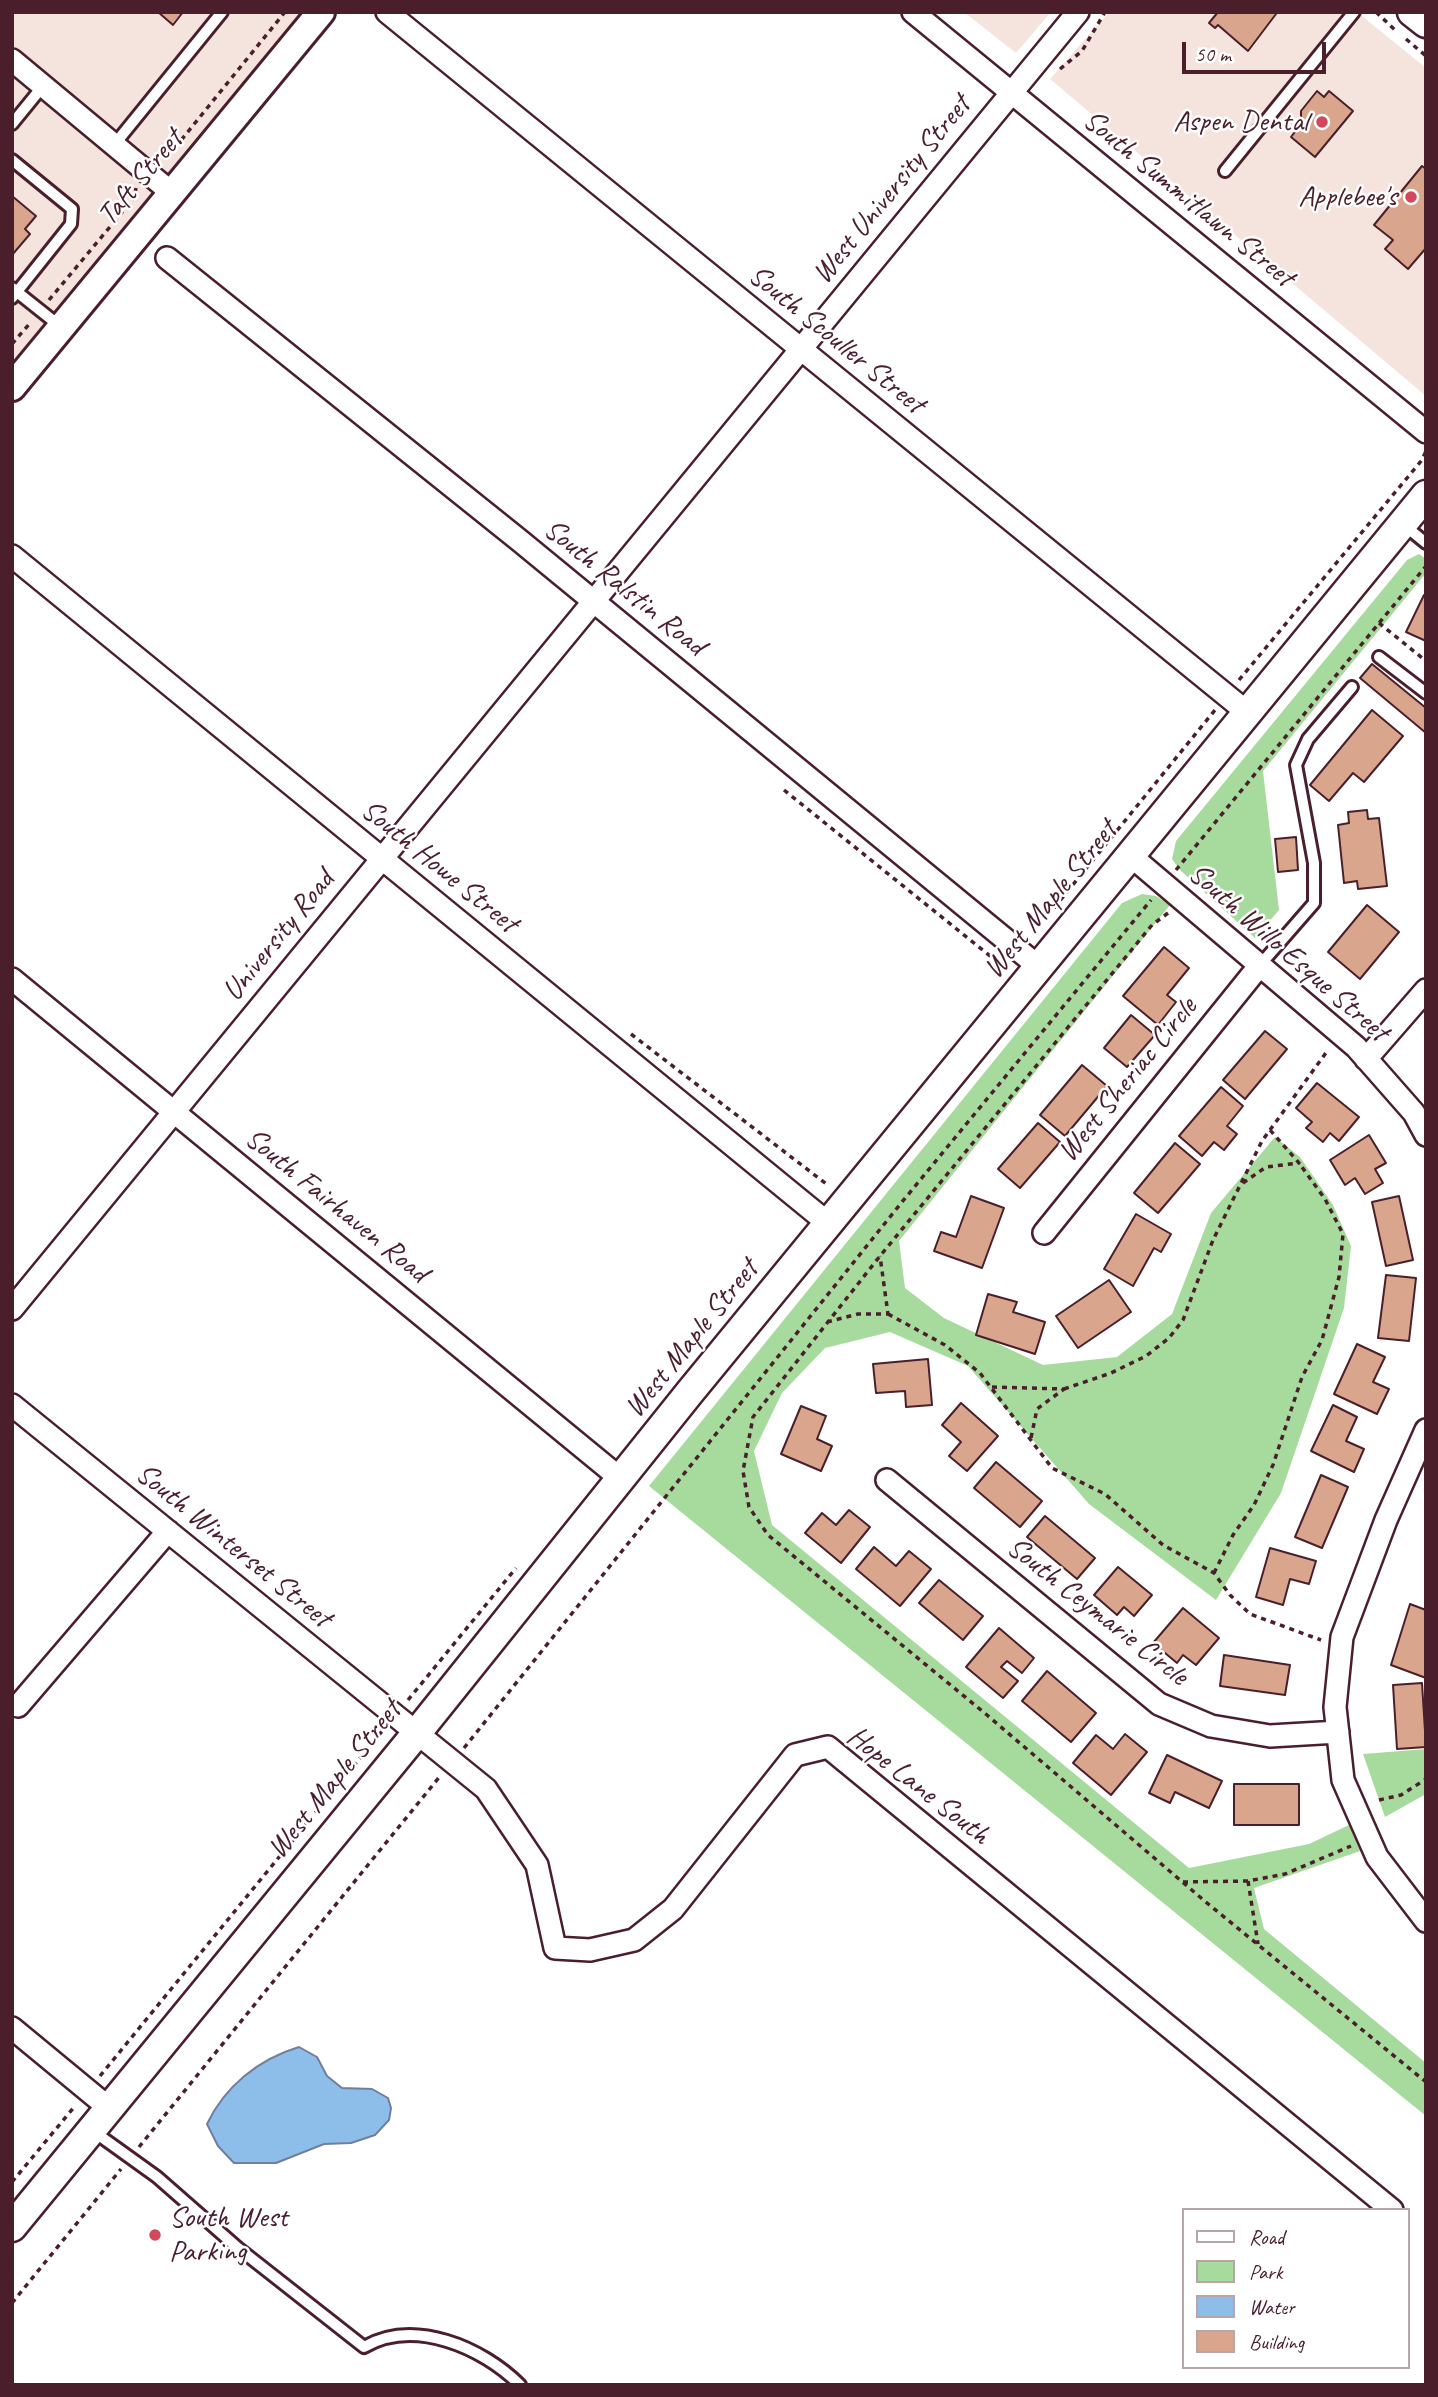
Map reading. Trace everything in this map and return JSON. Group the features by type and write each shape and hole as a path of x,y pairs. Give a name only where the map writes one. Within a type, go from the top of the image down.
{"main road":[{"path":"1412,12 1426,23"},
{"name":"West Maple Street","path":"12,2227 1426,495"}],"street":[{"name":"Taft Street","path":"12,387 321,12"},
{"name":"South Scouller Street","path":"387,12 1248,713"},
{"name":"South Summitlawn Street","path":"913,12 1426,432"},
{"name":"West University Street","path":"593,602 1079,12"},
{"path":"12,60 172,193"},
{"name":"South Ralstin Road","path":"167,258 1040,967"},
{"name":"South Howe Street","path":"12,556 829,1224"},
{"name":"University Road","path":"12,1309 593,602"},
{"name":"South Willo Esque Street","path":"1131,856 1366,1059 1414,1113 1426,1135"},
{"name":"West Sheriac Circle","path":"1044,1233 1260,965"},
{"name":"South Fairhaven Road","path":"12,979 621,1479"},
{"path":"1366,1059 1426,990"},
{"name":"South Winterset Street","path":"12,1405 416,1734"},
{"path":"1426,1430 1387,1520 1342,1637 1335,1707 1343,1780 1377,1857 1426,1921"},
{"name":"South Ceymarie Circle","path":"887,1480 1105,1663 1159,1704 1211,1726 1270,1736 1338,1732"},
{"path":"18,1706 168,1531"},
{"name":"Hope Lane South","path":"416,1734 486,1789 537,1865 555,1948 590,1950 634,1940 673,1909 795,1755 828,1747 1390,2208"},
{"path":"12,2028 109,2108"}],"lane":[{"path":"114,145 222,12"},
{"path":"1224,171 1354,12"},
{"path":"12,124 43,86"},
{"path":"12,160 72,209 71,225 14,292 61,327"},
{"path":"1402,524 1426,543"},
{"path":"1379,657 1426,693"},
{"path":"1260,965 1314,903 1314,863 1296,765 1308,739 1352,687"},
{"path":"91,2129 364,2347 381,2337 429,2337 455,2342 497,2365 520,2385"}],"path":[{"path":"1060,69 1082,51 1105,12"},
{"path":"12,2303 902,1202 1426,566"},
{"path":"1379,623 1426,661"},
{"path":"784,790 1006,968"},
{"path":"1168,913 1152,925 880,1256 753,1417 743,1471 749,1507 768,1535 1181,1882 1426,2082"},
{"path":"622,1027 829,1186"},
{"path":"1031,1438 1037,1409 1064,1389 1111,1373 1146,1356 1169,1338 1183,1320 1213,1240 1270,1130 1331,1046"},
{"path":"1214,1573 1233,1535 1254,1506 1273,1465 1302,1377 1322,1340 1339,1277 1343,1234 1325,1199 1299,1163 1270,1130"},
{"path":"1241,1184 1266,1167 1299,1163"},
{"path":"880,1256 888,1314"},
{"path":"827,1322 858,1314 888,1314 945,1345 980,1373 1052,1468 1105,1494 1163,1545 1214,1573 1230,1595 1250,1614 1322,1640"},
{"path":"992,1387 1064,1389"},
{"path":"1379,1800 1401,1795 1426,1779"},
{"path":"1181,1882 1248,1881 1285,1874 1353,1845"},
{"path":"1248,1881 1258,1944"}],"shaded area":[{"path":"12,12 327,12 12,393"},
{"path":"964,12 1051,12 1016,53"},
{"path":"1109,12 1357,12 1426,68 1426,396 1050,79"}],"green space":[{"path":"1419,554 1426,559 1426,573 1263,771 1279,910 1255,938 1180,870 1172,859 1176,841 1407,560"},
{"path":"1142,894 1156,896 1170,905 899,1241 905,1288 944,1318 1043,1365 1117,1357 1172,1314 1211,1213 1275,1137 1300,1157 1333,1205 1351,1246 1344,1308 1281,1493 1216,1600 1089,1504 968,1366 890,1332 825,1348 782,1393 754,1451 772,1525 1189,1868 1309,1844 1349,1825 1360,1851 1254,1888 1264,1929 1426,2063 1426,2116 649,1486 1122,903"},
{"path":"1426,1749 1426,1794 1385,1817 1363,1754"}],"water":[{"path":"299,2047 317,2057 327,2076 342,2088 372,2089 388,2098 391,2108 389,2120 375,2135 351,2143 324,2144 276,2163 234,2163 218,2146 207,2124 214,2110 233,2086 257,2067"}],"building":[{"path":"158,12 183,12 173,25"},
{"path":"1218,12 1276,14 1248,51 1218,25 1215,28 1209,23"},
{"name":"Aspen Dental","path":"1317,91 1324,97 1329,91 1353,111 1315,157 1291,137 1301,124 1301,111"},
{"name":"Applebee's","path":"1422,166 1426,169 1426,248 1408,269 1385,249 1393,240 1374,225"},
{"path":"12,196 36,216 25,229 30,234 12,255"},
{"path":"1424,595 1426,596 1426,641 1406,632"},
{"path":"1372,664 1426,708 1426,733 1360,678"},
{"path":"1372,710 1403,736 1364,782 1353,773 1329,801 1310,785"},
{"path":"1367,810 1368,819 1379,818 1387,886 1358,889 1357,881 1344,883 1338,825 1349,823 1348,812"},
{"path":"1296,837 1298,870 1278,872 1275,839"},
{"path":"1367,905 1399,932 1360,979 1328,952"},
{"path":"1164,947 1189,968 1167,995 1176,1002 1158,1025 1123,996"},
{"path":"1131,1015 1155,1035 1127,1067 1104,1048"},
{"path":"1265,1031 1287,1049 1245,1099 1223,1080"},
{"path":"1082,1065 1107,1086 1065,1136 1040,1115"},
{"path":"1317,1083 1359,1117 1339,1141 1330,1133 1323,1142 1306,1128 1312,1122 1296,1108"},
{"path":"1221,1087 1243,1106 1227,1126 1237,1134 1224,1150 1214,1142 1202,1156 1179,1136"},
{"path":"1038,1123 1060,1142 1020,1188 998,1169"},
{"path":"1369,1135 1386,1163 1375,1169 1383,1183 1365,1194 1355,1178 1345,1185 1330,1160"},
{"path":"1175,1143 1200,1164 1158,1213 1134,1193"},
{"path":"971,1196 1004,1208 982,1268 934,1251 941,1232 956,1237"},
{"path":"1399,1196 1413,1260 1386,1266 1372,1202"},
{"path":"1136,1214 1171,1234 1161,1252 1154,1248 1133,1286 1104,1269"},
{"path":"1386,1275 1416,1278 1409,1341 1378,1338"},
{"path":"1109,1280 1131,1312 1078,1348 1056,1316"},
{"path":"988,1294 1017,1302 1013,1312 1045,1322 1035,1354 976,1335"},
{"path":"1357,1344 1385,1357 1373,1382 1389,1389 1377,1414 1334,1394"},
{"path":"928,1359 932,1405 906,1407 905,1391 876,1393 873,1364"},
{"path":"961,1403 998,1436 967,1471 949,1456 961,1442 942,1425"},
{"path":"1333,1405 1357,1417 1346,1441 1364,1449 1354,1472 1311,1451"},
{"path":"801,1406 826,1416 817,1439 832,1446 821,1471 781,1454"},
{"path":"996,1462 1042,1501 1020,1527 974,1488"},
{"path":"1321,1475 1348,1487 1322,1548 1295,1537"},
{"path":"849,1510 870,1527 841,1563 805,1533 822,1513 836,1525"},
{"path":"1045,1516 1095,1558 1077,1579 1027,1537"},
{"path":"874,1547 896,1566 909,1551 931,1569 900,1606 856,1569"},
{"path":"1270,1548 1316,1561 1309,1584 1290,1579 1283,1605 1256,1597"},
{"path":"1118,1567 1152,1595 1134,1616 1124,1607 1117,1615 1094,1595"},
{"path":"939,1580 983,1616 963,1640 919,1603"},
{"path":"1410,1604 1426,1610 1426,1678 1391,1665"},
{"path":"1183,1608 1219,1638 1196,1665 1183,1655 1177,1663 1153,1643"},
{"path":"999,1628 1034,1658 1022,1673 1007,1661 1001,1667 1018,1681 1003,1698 966,1667"},
{"path":"1224,1655 1290,1665 1285,1695 1220,1686"},
{"path":"1047,1671 1096,1713 1071,1742 1022,1701"},
{"path":"1422,1683 1426,1747 1397,1749 1393,1685"},
{"path":"1125,1734 1147,1752 1111,1795 1073,1763 1096,1735 1113,1749"},
{"path":"1167,1755 1222,1781 1209,1808 1175,1792 1170,1803 1149,1793"},
{"path":"1234,1784 1299,1784 1299,1825 1234,1825"}],"place":[{"name":"Aspen Dental","path":"1322,122"},
{"name":"Applebee's","path":"1411,197"},
{"name":"South West Parking","path":"155,2235"}]}
